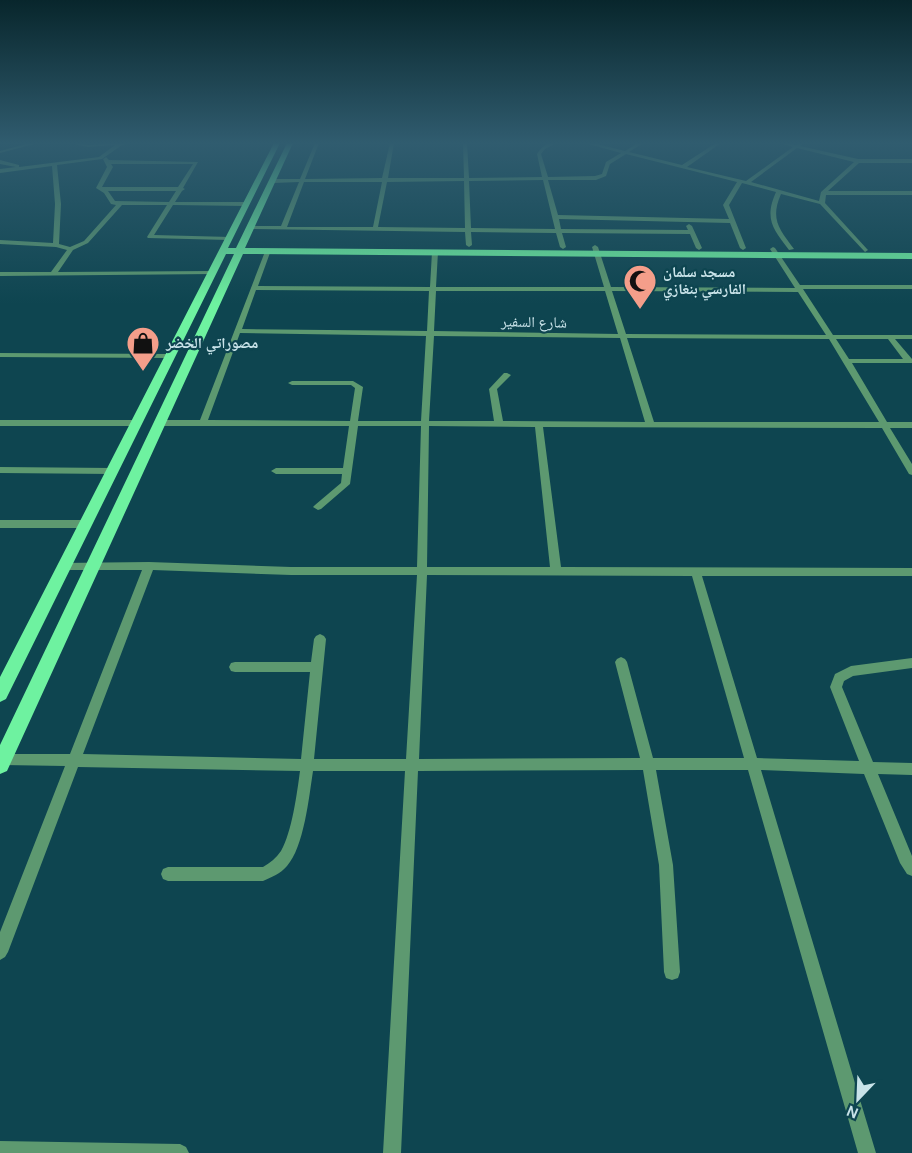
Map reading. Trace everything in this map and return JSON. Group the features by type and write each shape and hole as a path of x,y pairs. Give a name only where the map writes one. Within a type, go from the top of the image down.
{"main road":[{"path":"0,694 250,197"},
{"path":"1,762 266,197"},
{"path":"227,244 246,240 266,248 469,245 596,250"},
{"path":"246,240 266,248"},
{"path":"236,263 266,248"},
{"path":"372,248 435,252 596,250 912,256"},
{"path":"667,251 699,248 743,248 775,252 791,249 912,250"}],"street":[{"path":"56,245 57,197"},
{"path":"108,197 111,202 120,204 246,204"},
{"path":"177,197 150,237 227,244"},
{"path":"283,229 296,197"},
{"path":"375,230 381,197"},
{"path":"469,197 469,245"},
{"path":"550,197 563,247"},
{"path":"732,197 726,204 743,248"},
{"path":"777,197 771,210 775,226 791,249"},
{"path":"798,197 822,203 865,250"},
{"path":"822,203 823,197"},
{"path":"53,274 71,249 86,242 120,204"},
{"path":"555,217 685,218 732,221"},
{"path":"685,218 699,248"},
{"path":"246,240 283,229 692,232"},
{"path":"0,242 56,245 71,249"},
{"path":"203,423 266,248"},
{"path":"596,250 650,424"},
{"path":"392,1153 422,571 425,423 435,252"},
{"path":"775,252 847,361 882,425 912,472"},
{"path":"0,274 212,273"},
{"path":"253,288 799,289 912,287"},
{"name":"شارع السفير","path":"238,331 912,337"},
{"path":"889,336 910,361"},
{"path":"0,355 171,356"},
{"path":"847,361 910,361"},
{"path":"499,425 493,389 507,375"},
{"path":"292,383 357,385 359,387 345,484 318,507"},
{"path":"0,423 137,423"},
{"path":"161,423 912,425"},
{"path":"538,425 556,571"},
{"path":"0,470 113,471"},
{"path":"276,471 348,471"},
{"path":"0,524 86,524"},
{"path":"64,566 148,566 291,571 912,572"},
{"path":"0,952 148,566"},
{"path":"696,572 867,1153"},
{"path":"168,874 263,874 273,871 288,851 300,807 320,639"},
{"path":"621,662 648,764 667,876 672,972"},
{"path":"912,663 851,671 839,678 836,687 904,858 912,869"},
{"path":"235,667 316,667"},
{"path":"1,762 412,766 648,764 912,769"},
{"path":"0,1150 180,1153"}],"place":[{"name":"مسجد سلمان الفارسي بنغازي","path":"640,310"},
{"name":"مصوراتي الخضر","path":"143,372"}]}
